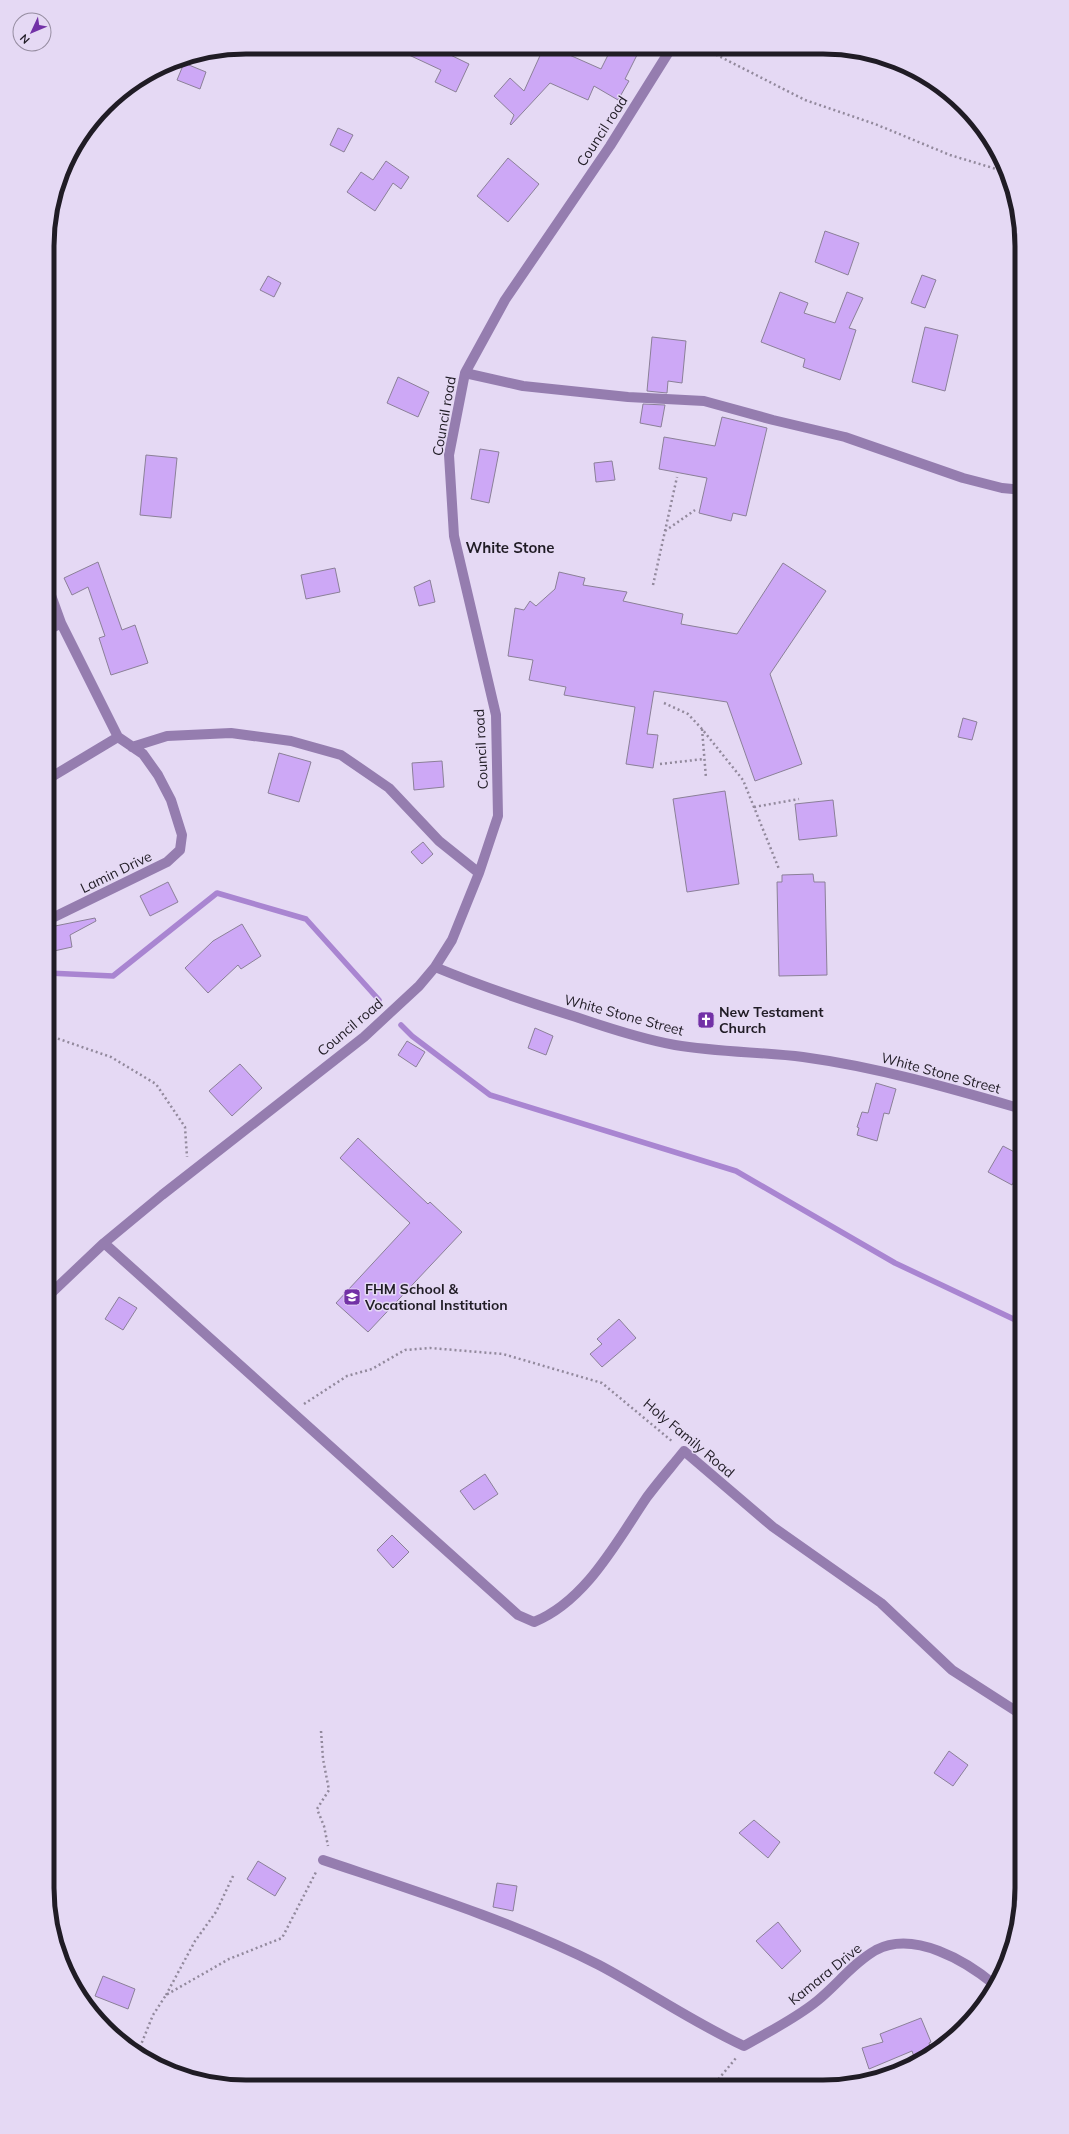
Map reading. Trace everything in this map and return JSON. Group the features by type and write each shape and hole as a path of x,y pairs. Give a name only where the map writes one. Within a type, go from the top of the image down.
{"street":[{"name":"Council road","path":"54,1290 104,1243 364,1037 419,986 435,967 452,940 479,872 498,816 496,715 454,536 449,455 465,373 505,300 610,146 668,54"},
{"path":"465,373 523,386 628,397 704,400 773,420 845,437 964,478 1002,488 1015,489"},
{"path":"54,604 61,623 118,737 132,747 167,736 232,733 291,741 341,755 389,788 439,841 479,872"},
{"path":"54,627 61,623"},
{"path":"54,775 118,737"},
{"name":"Lamin Drive","path":"54,917 167,862 180,850 182,836 171,800 158,775 143,754 132,747"},
{"name":"White Stone Street","path":"435,967 487,988 571,1016 613,1029 676,1045 802,1057 866,1067 1015,1106"},
{"path":"104,1243 518,1615 534,1622 549,1616 574,1595 598,1567 649,1494 684,1451"},
{"name":"Holy Family Road","path":"684,1451 773,1527 881,1603 952,1670 1015,1710"},
{"path":"323,1860 433,1898 547,1941 599,1966 712,2031 744,2046"},
{"name":"Kamara Drive","path":"744,2046 817,2001 851,1969 876,1950 892,1944 916,1944 941,1952 974,1968 990,1981"}],"path":[{"path":"715,54 805,100 875,124 950,155 999,170"},
{"path":"653,585 677,477"},
{"path":"665,531 695,510"},
{"path":"664,703 688,714 743,780 779,868"},
{"path":"702,729 706,778"},
{"path":"660,764 704,759"},
{"path":"754,807 799,799"},
{"path":"54,1038 111,1057 156,1084 185,1127 188,1175"},
{"name":"Holy Family Road","path":"292,1412 347,1376 372,1369 405,1350 430,1348 503,1354 602,1383 684,1451"},
{"path":"166,1995 229,1960 282,1938 329,1848 318,1809 329,1790 323,1760 321,1730"},
{"path":"140,2048 153,2015 166,1995 195,1941 216,1912 234,1874"},
{"path":"718,2080 744,2046"}],"building":[{"path":"407,54 448,54 469,64 456,92 435,82 441,70"},
{"path":"541,54 567,54 601,69 608,54 638,54 625,79 629,81 618,100 594,86 588,100 550,83 511,125 510,124 514,115 494,96 510,78 524,91"},
{"path":"184,64 206,72 200,89 177,80"},
{"path":"338,128 353,135 344,152 330,145"},
{"path":"508,158 539,184 508,222 477,196"},
{"path":"386,161 409,177 401,189 393,183 375,211 347,192 361,172 373,180"},
{"path":"825,231 859,243 848,275 815,262"},
{"path":"922,275 936,280 925,308 911,303"},
{"path":"268,276 281,283 274,297 260,290"},
{"path":"780,292 808,303 804,313 835,323 847,292 863,298 849,328 856,330 840,380 803,367 805,359 761,342"},
{"path":"925,327 958,335 945,391 912,382"},
{"path":"652,337 686,341 682,383 668,381 667,393 647,391"},
{"path":"398,377 429,392 418,417 387,403"},
{"path":"643,404 665,405 661,427 640,423"},
{"path":"722,417 767,428 746,516 733,513 731,521 699,513 707,478 659,469 664,437 715,446"},
{"path":"480,449 499,452 489,503 471,499"},
{"path":"146,455 177,458 171,518 140,515"},
{"path":"612,461 615,480 596,482 594,463"},
{"path":"98,562 122,630 135,625 148,663 111,675 99,638 105,636 88,587 72,595 64,578"},
{"path":"783,563 826,591 770,674 802,764 755,781 727,702 654,691 647,734 658,735 653,768 626,764 635,707 564,695 566,687 529,680 533,660 508,656 515,608 524,610 530,601 536,606 555,589 559,572 585,578 583,585 627,592 623,601 683,614 681,624 737,634"},
{"path":"335,568 340,592 306,599 301,575"},
{"path":"430,580 435,602 419,606 414,587"},
{"path":"963,718 977,722 972,740 958,737"},
{"path":"279,753 311,762 299,802 268,793"},
{"path":"442,761 444,787 414,790 412,763"},
{"path":"725,791 739,884 687,892 673,799"},
{"path":"833,800 837,836 799,840 795,804"},
{"path":"423,842 433,854 422,864 411,852"},
{"path":"813,874 814,882 825,882 827,975 779,976 777,882 782,882 782,875"},
{"path":"168,882 178,902 150,916 140,896"},
{"path":"95,918 96,921 70,935 72,947 54,951 54,926"},
{"path":"242,924 261,956 241,969 238,965 208,993 185,968 213,941"},
{"path":"535,1028 553,1036 546,1055 528,1048"},
{"path":"407,1041 425,1052 416,1067 398,1055"},
{"path":"240,1064 262,1088 232,1116 209,1091"},
{"path":"876,1083 896,1089 889,1114 884,1113 877,1141 857,1135 859,1128 857,1127 862,1112 868,1113"},
{"path":"358,1138 428,1204 430,1202 462,1232 368,1332 336,1303 410,1223 340,1158"},
{"path":"1003,1146 1015,1152 1015,1180 1012,1185 988,1172"},
{"path":"119,1297 137,1308 123,1330 105,1319"},
{"path":"619,1319 636,1338 602,1367 590,1354 602,1344 597,1339"},
{"path":"485,1474 498,1494 474,1510 460,1491"},
{"path":"392,1535 409,1552 393,1568 377,1550"},
{"path":"949,1751 968,1765 953,1786 934,1773"},
{"path":"754,1820 780,1842 768,1858 739,1833"},
{"path":"258,1861 286,1878 275,1896 247,1879"},
{"path":"497,1883 517,1886 513,1911 493,1907"},
{"path":"778,1922 801,1951 782,1969 756,1941"},
{"path":"103,1976 135,1989 128,2009 95,1996"},
{"path":"921,2018 931,2042 929,2043 930,2048 914,2057 912,2051 869,2069 862,2048 883,2042 880,2034"}],"waterway":[{"path":"54,973 113,976 217,893 306,919 379,1000"},
{"path":"401,1025 412,1036 490,1095 736,1171 895,1263 1015,1320"}],"place":[{"name":"New Testament Church","path":"706,1020"},
{"name":"FHM School & Vocational Institution","path":"352,1297"}],"district":[{"name":"White Stone","path":"510,547"}]}
